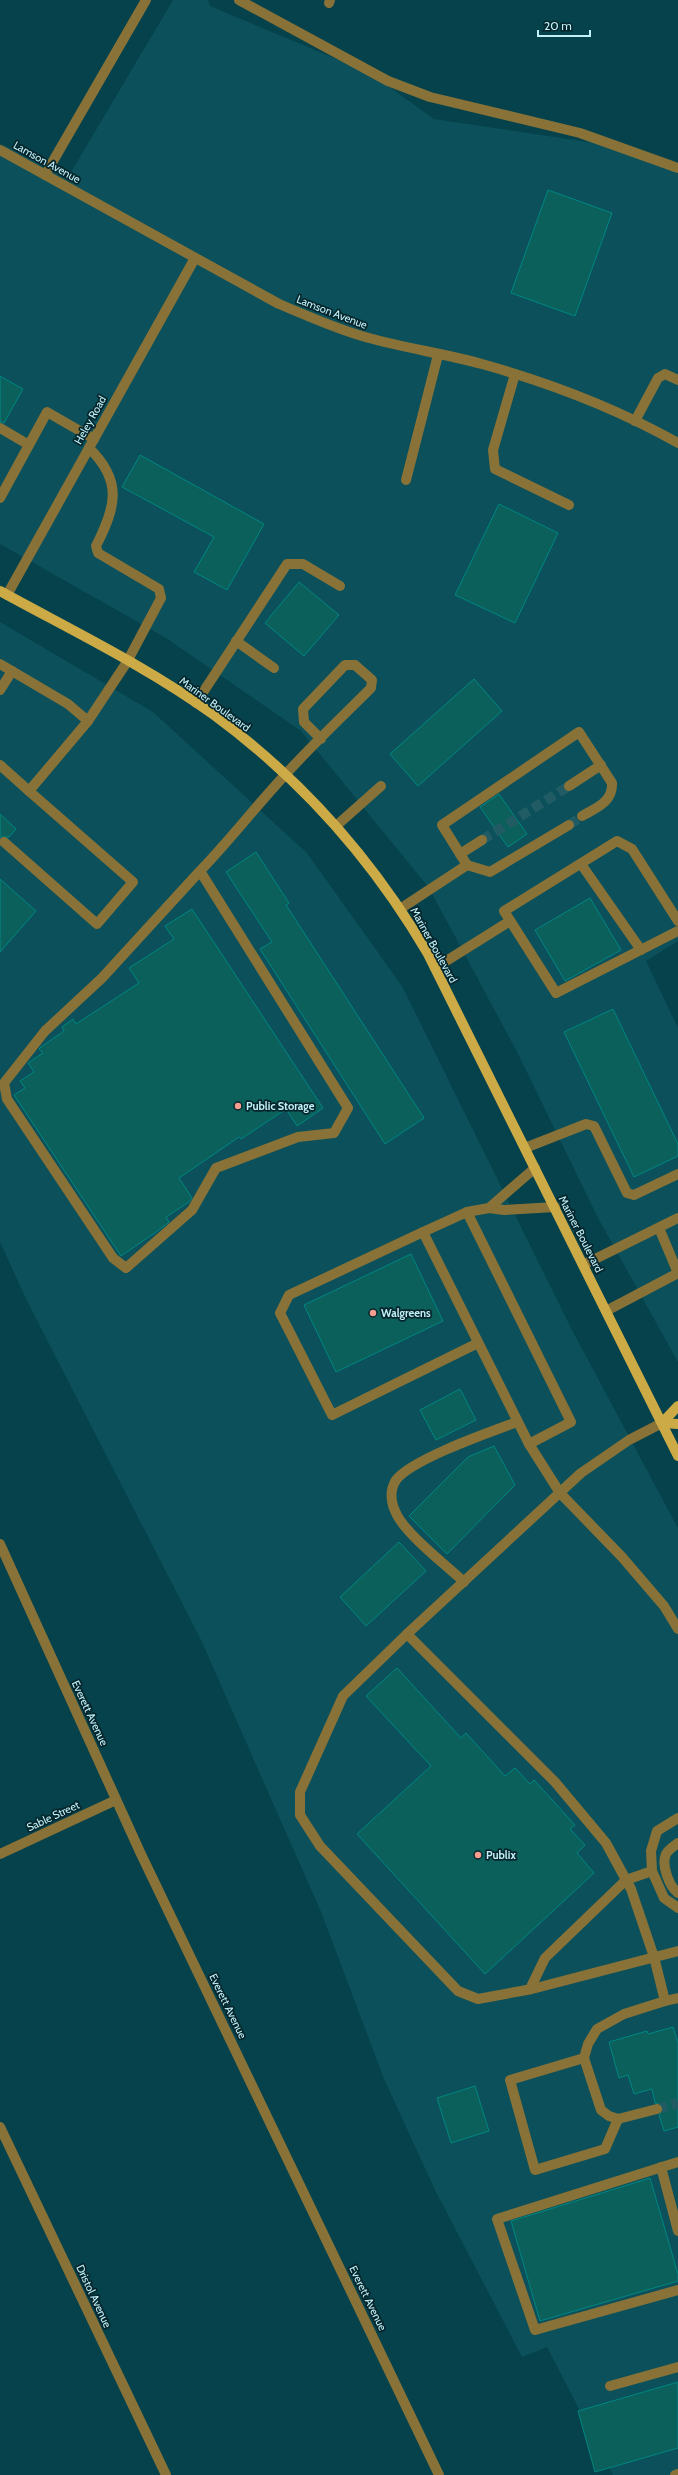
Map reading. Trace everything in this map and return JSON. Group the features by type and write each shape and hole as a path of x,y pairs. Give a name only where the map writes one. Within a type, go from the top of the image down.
{"main road":[{"name":"Mariner Boulevard","path":"4,593 127,662 196,703 259,751 285,774 336,826 379,878 400,909 435,968 678,1456"},
{"path":"662,1423 678,1406"},
{"path":"662,1423 678,1424"}],"street":[{"path":"45,175 146,0"},
{"path":"239,0 388,81 430,97 580,133 678,168"},
{"name":"Lamson Avenue","path":"0,150 279,304 322,323 368,338 515,374 595,402 678,443"},
{"name":"Heley Road","path":"4,593 91,443 194,258"},
{"path":"406,480 438,355"},
{"path":"515,374 492,450 495,469 569,505"},
{"path":"635,421 658,378 665,374 678,380"},
{"path":"0,498 46,412 91,443 104,462 111,480 113,499 109,521 96,546 98,553 159,589 161,598 127,662 88,721 29,791"},
{"path":"0,428 29,445"},
{"path":"196,703 287,564 303,564 340,586"},
{"path":"236,641 274,668"},
{"path":"0,664 68,704 88,721"},
{"path":"200,871 348,1108 334,1133 298,1137 216,1168 192,1210 126,1268 113,1258 11,1106 7,1099 4,1083 45,1030 102,978 200,871 285,774 321,739 371,688 372,680 355,665 345,665 304,709 304,722 321,739"},
{"path":"0,690 12,671"},
{"path":"569,825 490,872 467,865 442,825 579,732 612,783 610,797 602,805 582,816"},
{"path":"0,765 133,882 97,924 4,842"},
{"path":"569,786 601,765"},
{"path":"336,826 381,786"},
{"path":"460,854 482,840"},
{"path":"678,922 632,849 617,841 504,911 556,993 678,931"},
{"path":"581,864 641,950"},
{"path":"400,909 467,865"},
{"path":"435,968 510,922"},
{"path":"525,1148 586,1124 594,1126 627,1193 634,1195 678,1174"},
{"path":"489,1208 535,1168"},
{"path":"478,1343 332,1414 280,1313 289,1295 467,1212 489,1208 504,1210 554,1207"},
{"path":"467,1212 571,1422 529,1444"},
{"path":"584,1265 678,1218"},
{"path":"606,1311 678,1273 659,1228"},
{"path":"423,1232 517,1422 560,1493 622,1557 664,1606 678,1629"},
{"path":"464,1582 403,1524 391,1496 393,1488 396,1481 411,1469 460,1444 517,1422"},
{"path":"662,1423 629,1440 581,1473 407,1634 343,1696 300,1792 300,1815 320,1846 458,1991 478,1999 530,1989 678,1951"},
{"name":"Everett Avenue","path":"0,1544 116,1800 439,2475"},
{"path":"407,1634 556,1782 606,1843 626,1880 654,1958 664,2001"},
{"name":"Sable Street","path":"0,1854 116,1800"},
{"path":"678,1818 657,1831 651,1851 652,1871 664,1898 678,1908"},
{"path":"678,1843 666,1853 664,1863 672,1888 678,1893"},
{"path":"530,1989 545,1958 626,1880 652,1871"},
{"path":"657,2109 618,2119 601,2110 584,2058 588,2044 597,2029 624,2014 678,1998"},
{"path":"584,2058 510,2080 535,2170 605,2149 618,2119"},
{"name":"Dristol Avenue","path":"0,2127 166,2475"},
{"path":"678,2162 497,2219 535,2330 678,2290"},
{"path":"661,2167 678,2231"},
{"path":"610,2386 678,2367"}],"shaded area":[{"path":"173,0 208,0 210,6 370,73 434,119 635,149 678,174 678,941 646,961 678,1028 678,1362 598,1218 517,1052 429,888 301,731 166,638 0,544 0,144 71,172"},
{"path":"0,622 153,712 307,853 402,986 572,1330 678,1528 678,2475 613,2475 547,2347 522,2357 435,2190 384,2079 321,1912 201,1640 26,1299 0,1242"}],"building":[{"path":"548,190 612,213 575,316 511,293"},
{"path":"0,376 23,389 4,423 0,422"},
{"path":"140,455 264,524 227,590 194,572 214,537 122,487"},
{"path":"499,504 558,533 515,623 455,595"},
{"path":"299,582 339,615 304,656 265,623"},
{"path":"474,679 502,711 418,786 390,754"},
{"path":"499,794 527,834 508,847 480,807"},
{"path":"0,814 16,829 9,837 0,837"},
{"path":"256,852 289,903 286,905 424,1118 385,1144 260,949 272,942 226,872"},
{"path":"0,879 36,911 0,952"},
{"path":"590,898 621,950 565,981 535,930"},
{"path":"192,909 323,1108 297,1126 286,1109 241,1139 239,1137 179,1178 192,1198 189,1202 166,1217 169,1222 121,1256 14,1095 25,1088 20,1081 34,1072 28,1063 43,1053 39,1049 64,1031 62,1027 73,1019 76,1024 139,983 129,968 174,939 165,926"},
{"path":"613,1009 678,1144 678,1156 634,1177 564,1032"},
{"name":"Walgreens","path":"411,1254 443,1321 336,1372 304,1305"},
{"path":"460,1389 476,1420 436,1440 420,1410"},
{"path":"494,1446 515,1485 447,1554 409,1516 468,1457"},
{"path":"399,1542 426,1571 366,1626 340,1597"},
{"path":"397,1668 461,1738 466,1733 505,1776 515,1768 530,1784 534,1780 575,1825 570,1829 585,1845 577,1853 594,1873 485,1974 357,1834 431,1766 366,1696"},
{"path":"673,2027 678,2043 678,2127 664,2131 659,2115 663,2110 662,2105 655,2103 652,2089 634,2094 628,2075 619,2078 609,2042 647,2031 648,2034"},
{"path":"475,2086 489,2131 451,2143 437,2098"},
{"path":"650,2178 678,2274 678,2281 540,2321 511,2221"},
{"path":"678,2382 678,2448 595,2472 578,2411"}],"tunnel":[{"path":"482,840 569,786"},
{"path":"569,825 582,816"},
{"path":"657,2109 678,2103"}],"place":[{"name":"Public Storage","path":"238,1106"},
{"name":"Walgreens","path":"373,1313"},
{"name":"Publix","path":"478,1855"}]}
